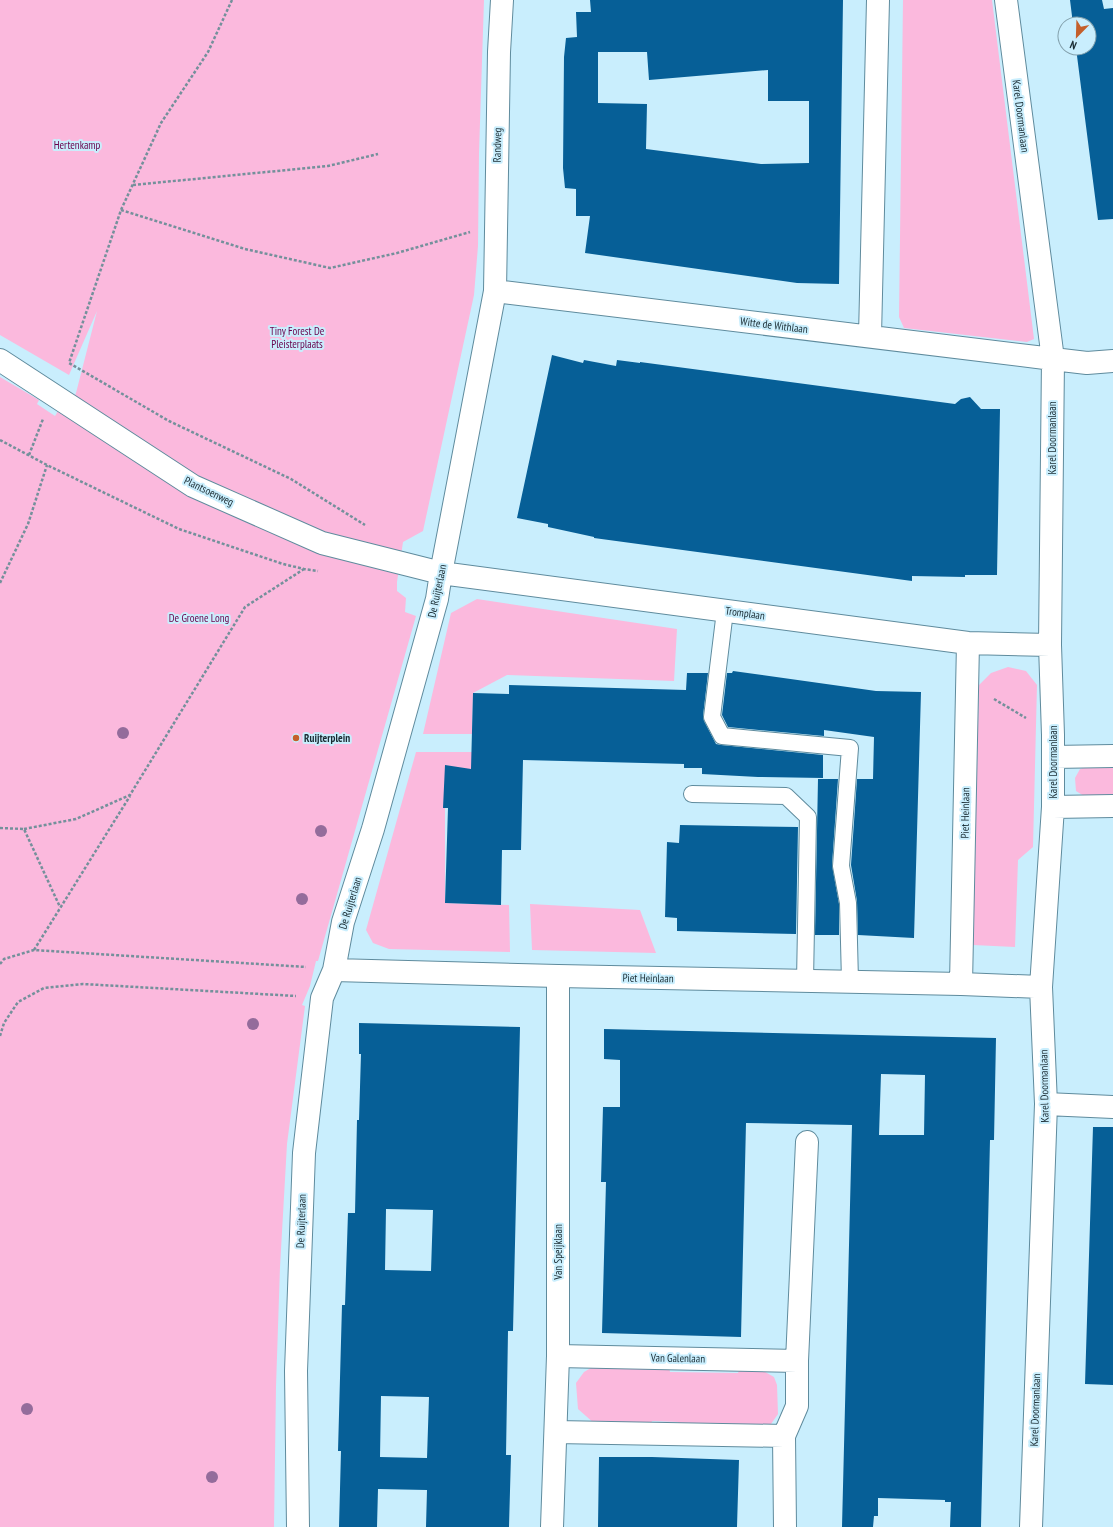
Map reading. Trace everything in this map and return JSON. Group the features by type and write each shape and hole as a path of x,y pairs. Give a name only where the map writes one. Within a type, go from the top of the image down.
{"street":[{"name":"Randweg","path":"495,291 499,52 502,0"},
{"path":"870,336 878,0"},
{"name":"Karel Doormanlaan","path":"1006,0 1052,359 1050,645 1053,735 1053,807 1041,987 1046,1104 1031,1527"},
{"name":"Witte de Withlaan","path":"495,291 1052,359 1086,362 1113,361"},
{"name":"De Ruijterlaan","path":"298,1527 296,1371 304,1153 322,998 334,970 343,922 375,821 437,599 495,291"},
{"name":"Plantsoenweg","path":"0,360 53,393 193,486 322,543 441,572"},
{"name":"Tromplaan","path":"441,572 968,643 1050,645"},
{"name":"Piet Heinlaan","path":"961,984 968,643"},
{"path":"1053,757 1113,756"},
{"path":"1053,807 1113,806"},
{"name":"Piet Heinlaan","path":"334,970 558,976 850,981 1041,987"},
{"name":"Van Speijklaan","path":"552,1527 558,1356 558,976"},
{"path":"1046,1104 1113,1108"},
{"path":"785,1527 784,1436 797,1406 797,1361 807,1142"},
{"name":"Van Galenlaan","path":"558,1356 797,1361"},
{"path":"556,1432 784,1436"}],"lane":[{"path":"725,611 712,717 722,736 850,748 841,866 848,903 850,981"},
{"path":"692,794 786,796 808,817 805,981"}],"path":[{"path":"232,0 208,52 160,123 121,210 69,363 169,421 291,479 369,528"},
{"path":"132,186 328,166 378,154"},
{"path":"121,210 245,249 330,268 397,252 472,231 496,236"},
{"path":"29,455 53,393"},
{"path":"0,440 179,529 283,564 319,571"},
{"path":"0,583 28,524 47,464"},
{"path":"34,950 245,607 304,569"},
{"path":"968,683 1053,735"},
{"path":"0,828 24,829 76,819 130,795"},
{"path":"24,829 60,907"},
{"path":"0,964 4,959 34,950 334,970"},
{"path":"0,1036 4,1023 18,1002 44,988 83,984 322,998"}],"green space":[{"name":"De Groene Long","path":"0,0 484,0 479,153 478,246 474,295 423,531 403,542 397,582 397,591 406,598 405,612 416,616 318,961 316,961 310,986 302,1005 305,1006 287,1144 280,1267 276,1387 274,1527 0,1527 0,377 39,400 37,404 55,416 58,411 66,416 76,393 97,311 69,375 0,335"},
{"path":"903,0 992,0 1034,339 1027,342 904,328 899,317"},
{"path":"477,599 677,629 674,681 507,675 473,693 472,734 423,734 451,613"},
{"path":"1008,667 1026,671 1037,685 1033,847 1018,860 1015,947 973,945 979,685 991,673"},
{"path":"416,752 490,752 490,772 445,770 445,903 509,905 510,952 389,949 373,943 366,930"},
{"path":"1113,763 1113,796 1084,796 1076,791 1075,778 1080,769 1089,766"},
{"path":"530,904 640,910 656,953 532,950"},
{"path":"596,1365 669,1367 670,1372 738,1373 740,1368 760,1369 774,1377 777,1385 778,1414 771,1424 756,1430 679,1429 678,1422 652,1421 650,1428 595,1424 578,1409 576,1383 584,1372"}],"building":[{"path":"590,0 843,0 839,284 797,283 585,253 590,216 576,216 576,189 565,188 563,168 564,57 566,38 577,37 576,12 591,12","holes":["598,52 647,52 649,80 768,70 768,101 809,101 809,163 761,164 646,149 647,104 598,103"]},
{"path":"1070,0 1102,0 1104,9 1113,8 1113,219 1098,220 1077,56 1097,56 1097,16 1072,16"},
{"path":"552,355 583,363 584,360 616,366 617,360 640,362 955,404 961,399 970,397 981,409 1000,409 997,575 965,575 965,577 912,576 912,581 594,538 548,527 548,524 517,518"},
{"path":"733,671 876,691 921,692 914,938 858,935 857,901 851,865 857,779 873,779 874,737 824,730 824,736 728,727 722,715 727,673 732,673"},
{"path":"687,673 708,673 703,716 716,744 823,755 823,778 702,774 702,768 684,768 684,764 523,760 521,850 502,850 501,905 445,903 448,808 443,808 445,765 471,769 473,693 509,694 509,685 686,690"},
{"path":"818,779 838,779 832,865 839,904 839,935 815,935"},
{"path":"680,825 798,827 796,934 677,931 677,918 665,917 667,842 679,843"},
{"path":"359,1023 520,1027 513,1331 508,1331 506,1455 511,1455 509,1527 426,1527 427,1490 378,1489 377,1527 339,1527 341,1451 338,1451 342,1305 345,1305 348,1213 355,1213 357,1120 359,1120 361,1054 359,1054","holes":["386,1209 433,1210 431,1271 385,1270","381,1396 429,1397 427,1458 380,1457"]},
{"path":"604,1029 996,1038 994,1140 990,1140 981,1527 950,1527 951,1502 945,1502 945,1500 878,1498 878,1516 874,1516 873,1527 842,1527 852,1125 746,1123 741,1337 602,1333 606,1182 601,1182 603,1107 620,1107 620,1060 604,1059","holes":["881,1074 925,1075 924,1135 879,1135"]},
{"path":"1093,1127 1113,1127 1113,1385 1085,1384"},
{"path":"599,1457 739,1460 737,1527 598,1527"}],"place":[{"name":"Ruijterplein","path":"296,738"}],"park label":[{"name":"Hertenkamp","path":"77,145"},
{"name":"Tiny Forest De Pleisterplaats","path":"297,337"}]}
